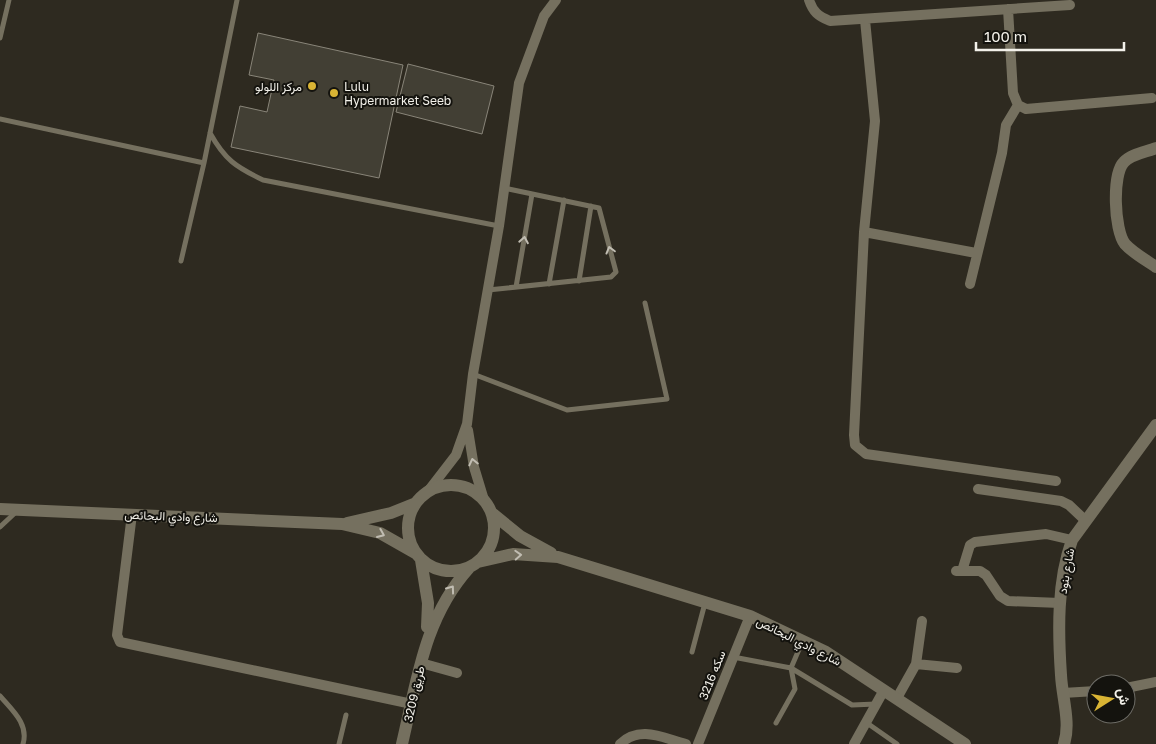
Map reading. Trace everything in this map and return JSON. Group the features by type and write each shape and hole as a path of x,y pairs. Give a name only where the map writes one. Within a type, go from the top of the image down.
{"street":[{"path":"426,645 428,613 419,557 412,546 408,528 409,519 416,503 429,490 456,455 467,424 473,374 499,226 519,83 544,16 556,0"},
{"path":"809,0 819,17 830,21 1070,5"},
{"path":"1008,9 1013,94 1018,105 1026,109 1152,98"},
{"path":"865,20 875,121 864,232 854,416 855,446 866,454 1056,481"},
{"path":"970,284 976,253 1002,153 1006,126 1018,105"},
{"path":"1156,148 1134,155 1122,163 1118,177 1116,217 1119,235 1124,243 1156,267"},
{"path":"864,232 976,253"},
{"path":"426,645 445,597 473,565 486,555 493,540 495,525 492,514 484,500 474,467 467,424"},
{"name":"شارع بنود","path":"1064,744 1067,727 1063,693 1060,603 1064,570 1072,540 1156,425"},
{"path":"429,490 438,486 458,485 477,493 484,500"},
{"path":"978,489 1061,501 1069,505 1086,520"},
{"path":"342,524 391,513 416,503"},
{"name":"شارع وادي البحائص","path":"0,509 342,524"},
{"path":"132,514 117,636 120,642 412,704"},
{"path":"492,514 520,536 558,557"},
{"path":"342,524 380,534 444,571 452,572 513,554 558,557"},
{"path":"1060,603 1017,603 1008,601 994,589 986,575 980,571 958,571 970,545 975,542 1046,534 1072,540"},
{"name":"شارع وادي البحائص","path":"558,557 750,616 803,640 826,652 965,744"},
{"name":"سكه 3216","path":"698,744 750,616"},
{"path":"896,698 916,664 922,621"},
{"name":"طريق 3209","path":"402,744 426,645"},
{"path":"421,663 457,673"},
{"path":"916,664 957,668"},
{"path":"1136,686 1156,682"},
{"path":"854,744 884,690"},
{"path":"1063,693 1086,692"},
{"path":"620,744 631,735 643,732 686,744"}],"lane":[{"path":"0,38 9,0"},
{"path":"181,261 204,163 237,0"},
{"path":"0,119 204,163"},
{"path":"210,134 221,152 236,168 262,180 499,226"},
{"path":"488,290 611,277 616,272 599,208 504,188"},
{"path":"516,287 532,194"},
{"path":"549,284 564,200"},
{"path":"579,281 591,206"},
{"path":"473,374 567,410 667,399 645,303"},
{"path":"0,527 18,510"},
{"path":"692,652 705,602"},
{"path":"776,722 795,689 791,668 803,640"},
{"path":"733,657 791,668 852,705 877,704"},
{"path":"0,696 21,722 25,736 23,744"},
{"path":"339,744 346,715"},
{"path":"867,723 897,744"}],"building":[{"name":"Lulu Hypermarket Seeb","path":"258,33 403,65 379,178 231,147 240,106 267,112 274,80 249,75"},
{"path":"408,64 494,86 482,134 396,112"}],"place":[{"name":"مركز اللولو","path":"312,86"},
{"name":"Lulu Hypermarket Seeb","path":"334,93"}]}
